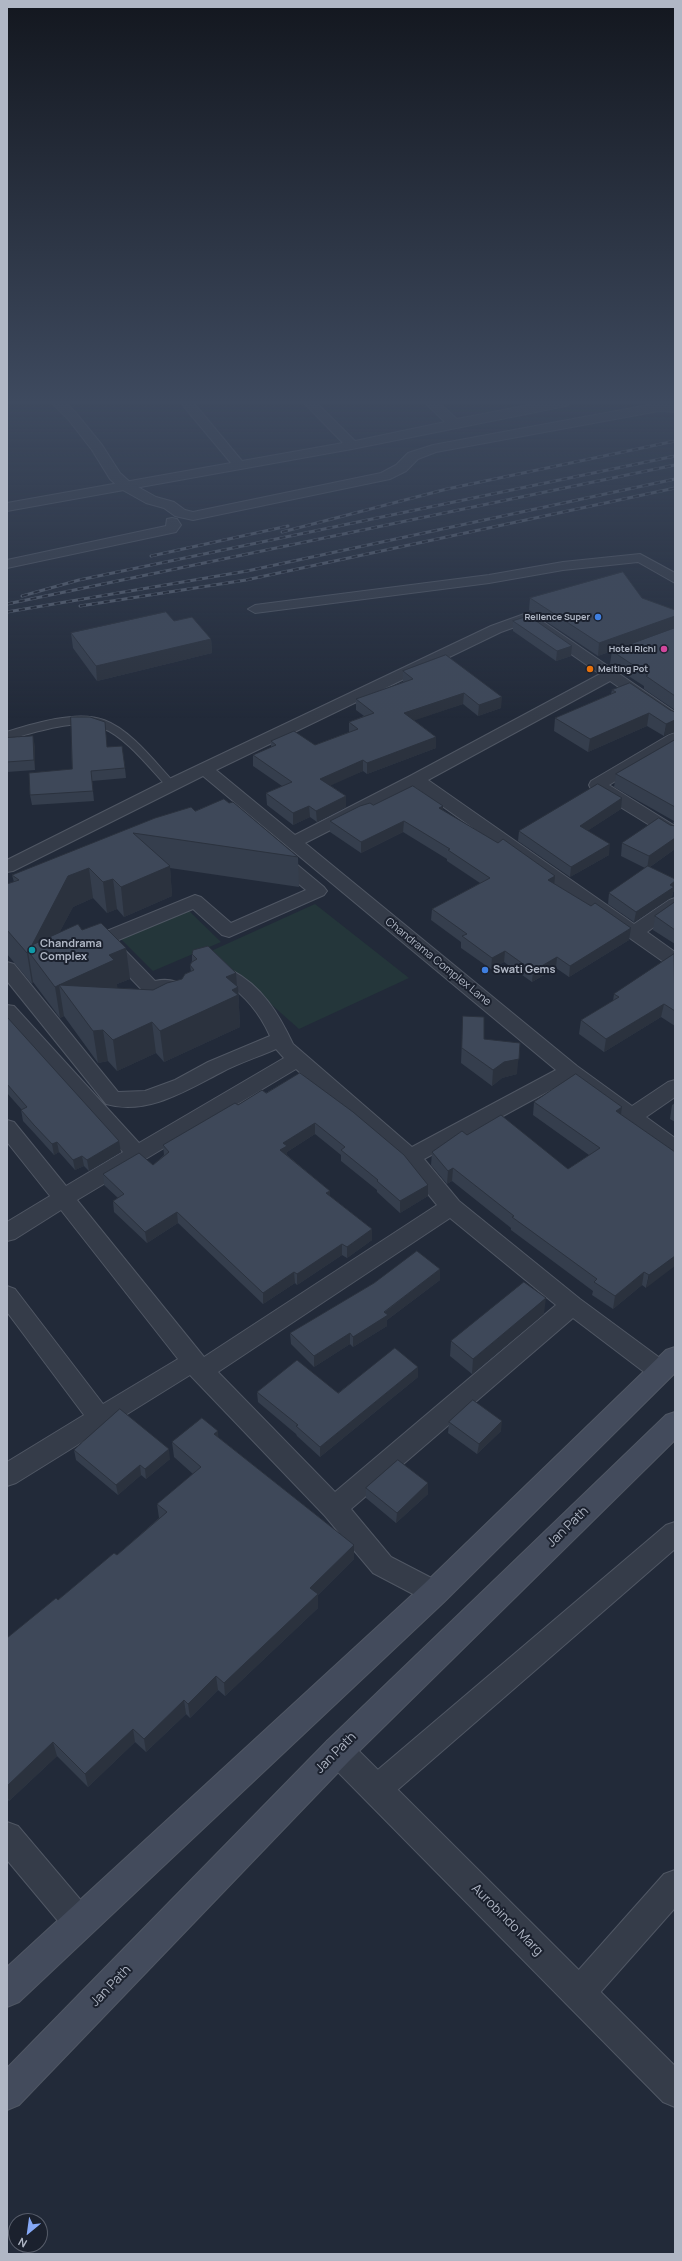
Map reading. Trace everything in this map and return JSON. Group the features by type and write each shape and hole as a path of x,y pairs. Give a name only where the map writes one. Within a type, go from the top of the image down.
{"main road":[{"path":"7,1990 434,1592 667,1364"},
{"name":"Jan Path","path":"7,2092 338,1751 675,1423"}],"street":[{"path":"156,508 172,522 186,524 273,508"},
{"path":"172,508 180,513 200,515 236,508"},
{"path":"7,564 171,529 174,525 172,522"},
{"path":"255,609 489,579 563,566 640,558 675,579"},
{"path":"7,867 171,785 206,770 496,629 527,617 601,661 609,674 675,719"},
{"path":"294,842 416,780 609,674"},
{"path":"675,738 591,789 675,833"},
{"name":"Chandrama Complex Lane","path":"206,770 570,1071 675,1149"},
{"path":"416,780 511,837 675,961"},
{"path":"238,818 256,812"},
{"path":"263,845 318,891 229,931 195,901 104,939 151,988 146,1000 159,1008 177,1005 187,981 212,968 233,979 254,996 273,1022 285,1048 410,1157 451,1207 572,1305 667,1364"},
{"path":"635,932 675,904"},
{"path":"7,968 113,1098 148,1098 182,1085 215,1068 281,1039"},
{"path":"7,1011 137,1154"},
{"path":"7,1233 63,1198 297,1059"},
{"path":"410,1157 570,1071"},
{"path":"632,1116 675,1087"},
{"path":"7,1127 197,1366 334,1508 382,1565 434,1592"},
{"path":"7,1475 100,1418 197,1366 451,1207"},
{"path":"7,1295 100,1418"},
{"path":"334,1508 572,1305"},
{"path":"377,1789 675,1533"},
{"name":"Aurobindo Marg","path":"338,1751 675,2090"},
{"path":"7,1837 79,1922"},
{"path":"579,1993 675,1885"}],"lane":[{"path":"7,736 36,727 88,720 102,723 118,734 171,785"}],"shaded area":[{"path":"315,904 409,978 299,1029 211,951"},
{"path":"186,908 221,942 153,971 119,937"}],"building":[{"name":"Relience Super","path":"623,572 642,598 675,610 675,616 599,643 530,598"},
{"path":"166,612 174,621 192,617 211,639 96,666 71,633"},
{"path":"529,616 572,646 557,651 513,621"},
{"path":"675,628 675,696 646,676 648,675 612,651"},
{"path":"446,655 502,697 479,705 464,693 404,713 436,737 367,763 363,760 320,779 346,796 316,811 309,806 293,813 266,793 292,782 253,755 276,745 271,741 294,731 315,745 358,729 349,722 374,713 356,699 413,679 403,671"},
{"path":"630,683 675,712 675,720 666,724 649,713 590,739 555,718 616,692 612,690"},
{"path":"71,717 90,717 105,722 107,747 122,746 125,768 91,771 93,791 30,795 29,773 72,769"},
{"path":"33,736 34,760 7,762 7,738"},
{"path":"675,740 675,807 616,774"},
{"path":"598,784 622,798 580,826 610,844 571,867 519,831"},
{"path":"413,786 443,806 439,808 498,843 503,839 555,876 548,880 591,906 595,903 631,928 570,966 557,957 533,971 505,951 492,958 462,936 467,934 432,909 490,878 448,850 450,849 404,821 361,842 330,821 360,806 370,803 373,805"},
{"path":"224,799 229,803 233,802 298,857 133,833 170,866 121,887 113,879 103,882 89,868 68,876 32,945 78,924 82,930 101,923 126,948 109,955 114,960 55,987 28,951 27,953 7,930 7,884 19,880 12,875 155,818 191,807 195,811"},
{"path":"659,818 670,825 675,826 675,838 649,856 622,843"},
{"path":"648,866 675,879 675,881 670,885 674,887 636,912 609,893"},
{"path":"675,902 675,930 655,916"},
{"path":"208,946 236,973 226,977 238,987 232,990 238,995 160,1031 152,1022 113,1040 103,1030 93,1031 59,985 153,990 167,983 182,979 185,974 194,970 190,965 197,959 192,954 193,950"},
{"path":"674,954 675,1011 664,1004 606,1039 581,1020 619,997 614,994"},
{"path":"463,1016 484,1017 484,1039 520,1043 519,1059 504,1062 493,1070 462,1048"},
{"path":"7,1017 119,1141 87,1160 82,1156 73,1160 57,1142 52,1144 34,1125 21,1110 27,1107 7,1084"},
{"path":"300,1073 353,1112 404,1155 428,1185 400,1201 377,1181 378,1180 341,1150 345,1147 315,1123 283,1143 287,1146 280,1150 330,1191 326,1193 372,1229 347,1247 342,1244 297,1274 294,1272 263,1293 177,1212 145,1232 113,1201 124,1194 103,1174 139,1153 153,1165 169,1152 163,1145 235,1103 238,1105 262,1090 266,1093"},
{"path":"576,1074 622,1107 616,1111 675,1152 675,1256 649,1275 644,1272 615,1296 594,1282 597,1279 512,1217 514,1216 453,1168 448,1171 432,1152 462,1131 467,1135 501,1115 568,1169 600,1148 534,1102"},
{"path":"417,1251 440,1269 384,1312 388,1315 353,1337 350,1333 314,1356 290,1333 374,1283"},
{"path":"524,1282 546,1298 473,1359 451,1341"},
{"path":"395,1348 418,1367 320,1447 296,1426 298,1425 257,1392 297,1360 338,1393"},
{"path":"473,1400 502,1421 479,1444 449,1422"},
{"path":"120,1409 169,1449 145,1469 140,1465 116,1485 74,1450"},
{"path":"202,1418 218,1431 214,1434 354,1545 310,1588 318,1594 224,1683 216,1676 188,1704 184,1700 144,1739 133,1729 85,1774 53,1742 7,1786 7,1638 56,1598 58,1600 114,1553 117,1555 167,1512 157,1504 201,1467 172,1442"},
{"path":"398,1460 428,1483 397,1513 366,1488"}],"railway":[{"path":"282,532 376,508"},
{"path":"22,596 79,580 427,508"},
{"path":"7,604 471,508"},
{"path":"7,612 247,571 542,508"},
{"path":"80,606 246,580 584,508"},
{"path":"151,556 288,526"}],"place":[{"name":"Relience Super","path":"598,617"},
{"name":"Hotel Richi","path":"664,649"},
{"name":"Melting Pot","path":"590,669"},
{"name":"Chandrama Complex","path":"32,950"},
{"name":"Swati Gems","path":"485,970"}]}
